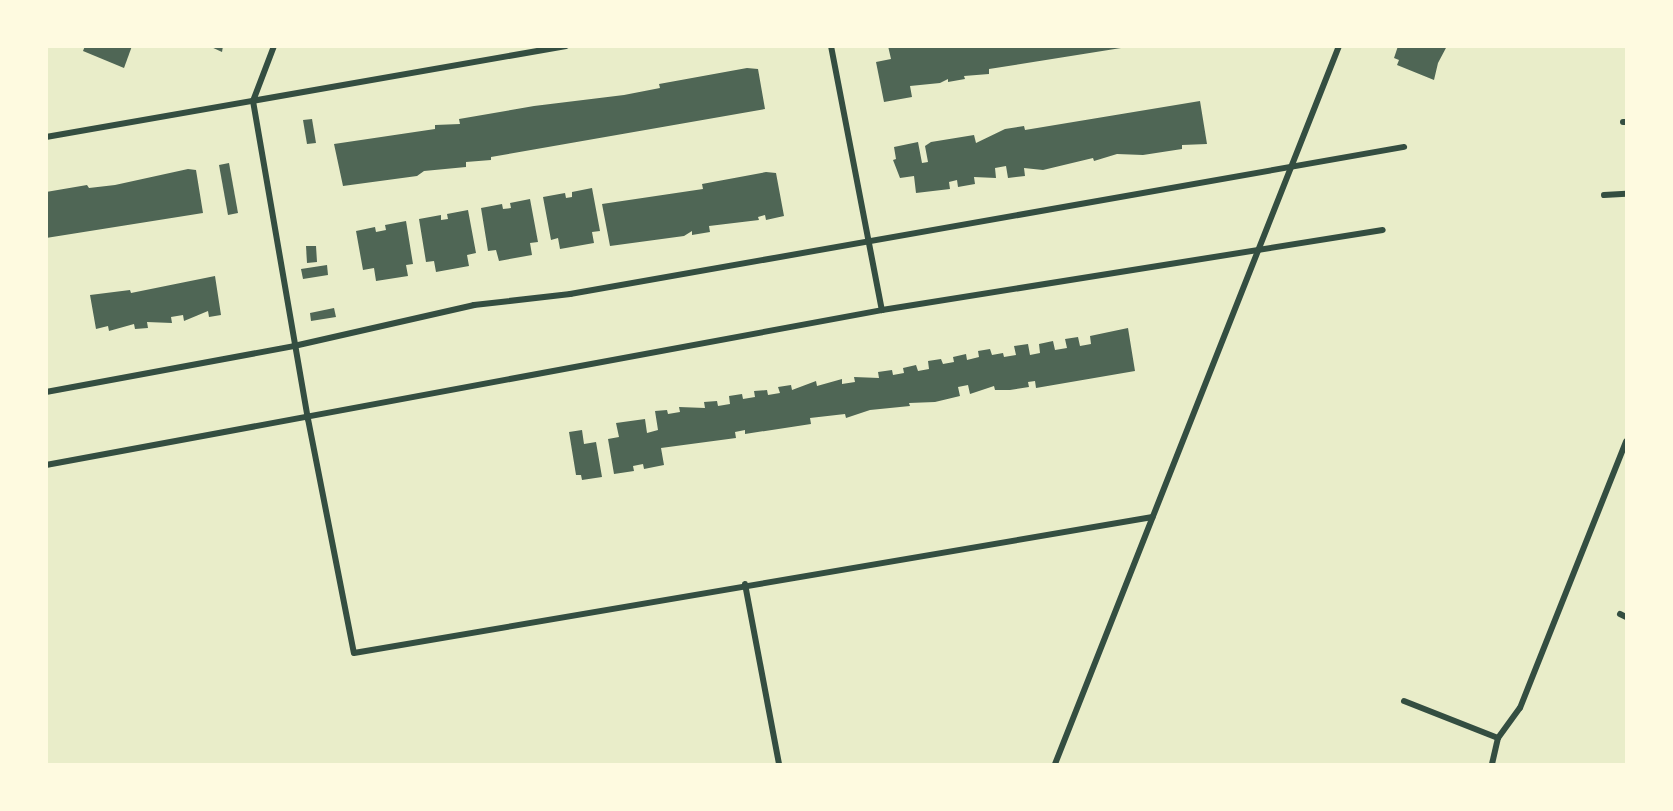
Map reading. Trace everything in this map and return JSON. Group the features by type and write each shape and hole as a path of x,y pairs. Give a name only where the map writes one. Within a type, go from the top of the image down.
{"street":[{"path":"274,46 253,101 294,346 354,653 745,584 1152,518"},
{"path":"46,136 253,101 534,49 566,46"},
{"path":"831,46 882,310"},
{"path":"1055,765 1339,46"},
{"path":"46,392 294,346 474,305 570,294 1404,147"},
{"path":"1604,195 1626,194"},
{"path":"46,465 308,419 882,310 1383,230"},
{"path":"1492,765 1498,738 1520,708 1626,441"},
{"path":"745,584 779,765"},
{"path":"1404,701 1498,738"}],"building":[{"path":"85,46 132,46 124,68 83,51"},
{"path":"209,46 223,46 222,52"},
{"path":"888,46 1121,46 1121,48 989,69 989,74 964,76 965,79 948,82 948,79 940,83 910,86 912,97 884,102 876,62 891,59"},
{"path":"1398,46 1447,46 1438,63 1434,80 1397,65 1399,60 1394,58"},
{"path":"747,68 758,69 765,109 491,157 491,160 466,162 466,167 424,171 417,176 343,186 334,144 435,129 435,125 460,124 459,119 534,106 624,95 660,88 659,84"},
{"path":"1200,101 1207,144 1182,145 1182,149 1143,155 1117,154 1094,161 1093,158 1043,170 1024,168 1025,176 1008,178 1006,166 995,168 996,178 974,177 975,184 958,187 957,180 949,182 950,189 916,193 914,176 900,178 893,160 896,159 894,147 918,142 922,163 928,162 925,146 931,142 974,135 976,143 1005,129 1024,126 1025,130"},
{"path":"312,119 316,143 307,144 303,120"},
{"path":"229,163 238,213 228,215 219,165"},
{"path":"188,169 196,170 203,213 46,238 46,192 87,185 89,188 115,185"},
{"path":"766,172 776,173 784,216 766,220 765,215 758,217 759,220 709,226 710,232 692,235 692,231 684,236 610,246 602,204 703,189 702,184"},
{"path":"592,188 600,231 592,232 594,243 560,249 558,238 551,240 543,197 565,193 566,198 572,197 572,192"},
{"path":"530,199 538,242 530,243 532,255 499,261 496,250 488,251 481,208 502,204 503,209 511,208 510,203"},
{"path":"468,210 476,253 467,255 469,266 436,272 434,261 426,262 419,219 441,215 441,220 448,219 447,214"},
{"path":"406,221 413,264 406,265 408,276 376,281 374,268 363,270 356,231 375,227 376,232 386,230 385,225"},
{"path":"306,246 316,246 317,262 307,263"},
{"path":"327,265 328,275 303,279 301,269"},
{"path":"215,276 221,315 209,317 208,311 184,321 183,315 171,317 172,323 147,322 148,328 135,329 134,324 109,331 108,326 96,329 90,295 130,290 131,293"},
{"path":"334,308 336,317 311,321 310,313"},
{"path":"1128,328 1135,371 1036,388 1035,381 1028,382 1029,387 1010,390 995,390 994,386 970,394 968,385 958,387 960,396 935,402 909,403 910,406 870,410 846,418 845,414 810,418 811,424 745,434 745,430 735,432 736,438 661,448 664,465 644,469 643,464 633,466 634,471 614,474 608,439 619,437 616,423 645,419 647,433 658,430 655,411 667,410 668,414 680,412 679,407 705,408 704,402 717,401 718,406 730,404 729,396 742,394 743,399 755,397 754,391 767,390 768,395 780,393 778,387 791,385 792,390 816,381 817,386 842,379 842,384 855,382 854,377 879,378 878,372 892,370 893,375 904,373 903,368 916,365 918,371 929,369 928,361 941,359 943,364 954,362 953,357 966,354 967,360 979,357 978,351 990,349 992,355 1003,353 1004,357 1016,355 1014,346 1028,344 1030,355 1040,353 1039,344 1053,341 1055,350 1067,348 1065,339 1078,337 1080,346 1091,344 1090,336"},
{"path":"582,430 584,444 596,442 602,477 582,480 581,475 576,475 569,432"}]}
